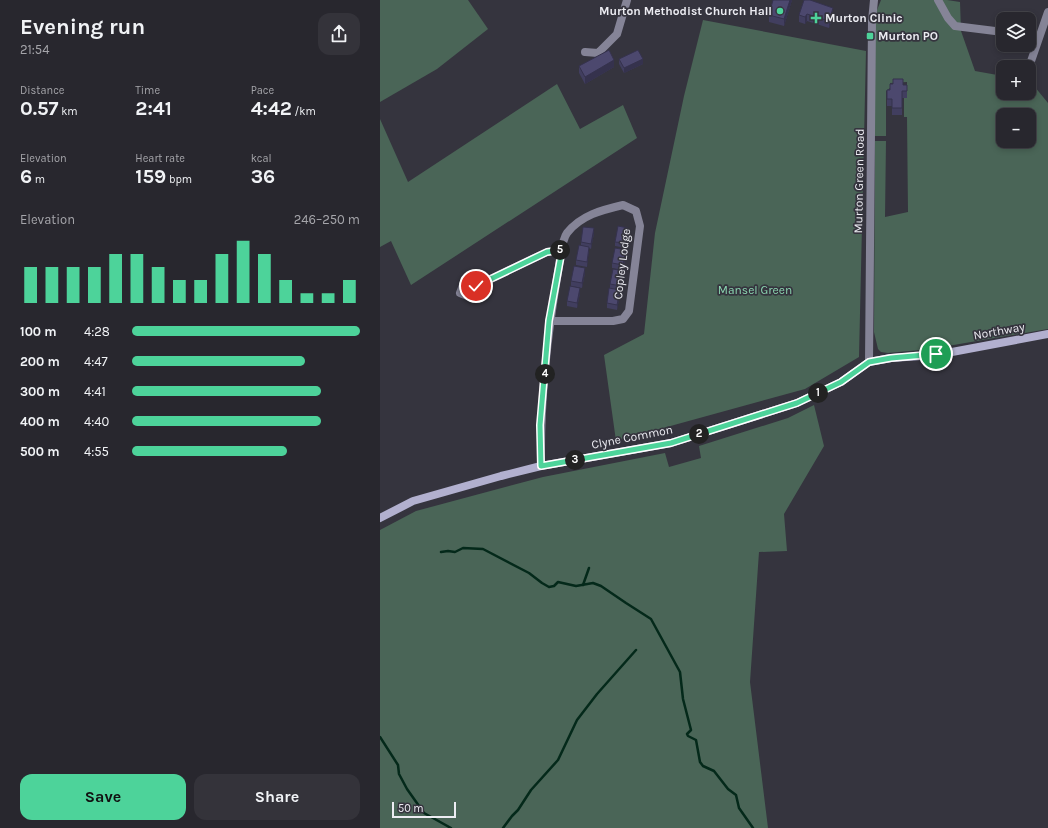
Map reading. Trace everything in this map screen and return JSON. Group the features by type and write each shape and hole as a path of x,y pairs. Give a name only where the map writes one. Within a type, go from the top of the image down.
{"main road":[{"name":"Northway","path":"797,403 841,382 869,362 891,358 936,354 1048,334"},
{"name":"Clyne Common","path":"380,518 413,501 541,466 671,443 797,403"}],"street":[{"path":"584,52 598,53 616,34 627,0"},
{"name":"Murton Green Road","path":"869,362 872,22 874,0"},
{"path":"938,0 948,18 955,26 996,31"},
{"path":"1031,60 1048,12"},
{"name":"Copley Lodge","path":"541,466 540,425 549,321 566,235 577,222 601,210 623,205 636,211 640,226 628,311 623,319 613,321 549,321"},
{"path":"476,286 547,252 562,250"}],"green space":[{"path":"380,0 468,0 488,29 437,69 380,102"},
{"path":"881,0 947,0 960,2 961,31 975,71 996,75 996,100 1036,100 1036,88 1048,103 1048,329 930,349 888,353 881,352 878,349 874,332 875,141 886,141 885,217 908,212 907,117 904,117 904,98 907,97 907,82 890,83 890,88 886,91 886,136 875,136 875,28 877,10"},
{"name":"Mansel Green","path":"703,20 866,51 859,357 805,389 616,441 604,355 644,334 655,233 684,96"},
{"path":"557,84 580,129 623,105 637,138 411,285 391,241 380,247 380,119 408,182"},
{"path":"814,405 824,446 784,514 787,551 759,552 750,682 768,828 380,828 380,530 416,511 543,477 665,453 669,467 701,458 699,446 788,418"}],"building":[{"name":"Murton Methodist Church Hall","path":"773,0 790,0 784,19 769,15"},
{"path":"804,0 810,0 833,8 829,21 807,14 805,17 799,15"},
{"path":"609,50 614,60 585,77 579,66"},
{"path":"638,50 643,59 624,68 619,59"},
{"path":"893,79 903,79 903,85 907,85 907,91 902,91 902,108 892,108 892,99 887,99 887,90 890,90 890,84 893,84"},
{"path":"618,226 628,228 626,243 615,242"},
{"path":"583,227 594,228 591,244 581,242"},
{"path":"579,245 589,247 587,262 576,260"},
{"path":"615,248 626,250 623,265 612,263"},
{"path":"574,266 585,268 582,283 571,281"},
{"path":"613,269 624,271 621,286 610,284"},
{"path":"570,286 580,288 577,303 567,301"},
{"path":"609,288 620,290 617,305 607,303"}],"waterway":[{"path":"441,552 455,552 463,548 483,549 529,573 549,587 554,586 558,582 576,586 593,583 601,586 651,619 680,672 683,699 691,730 687,734 696,740 700,762 703,766 714,771 728,789 736,795 739,808 753,828"},
{"path":"583,585 589,568"},
{"path":"503,828 518,810 531,790 558,760 577,720 597,694 636,650"},
{"path":"380,737 398,765 399,774 407,789 424,813 451,828"}],"place":[{"name":"Murton Methodist Church Hall","path":"780,11"},
{"name":"Murton Clinic","path":"816,18"},
{"name":"Murton PO","path":"870,36"}],"route":[{"path":"476,286 547,252 562,250 549,321 540,425 541,466 671,443 797,403 841,382 869,362 891,358 936,354"}]}
